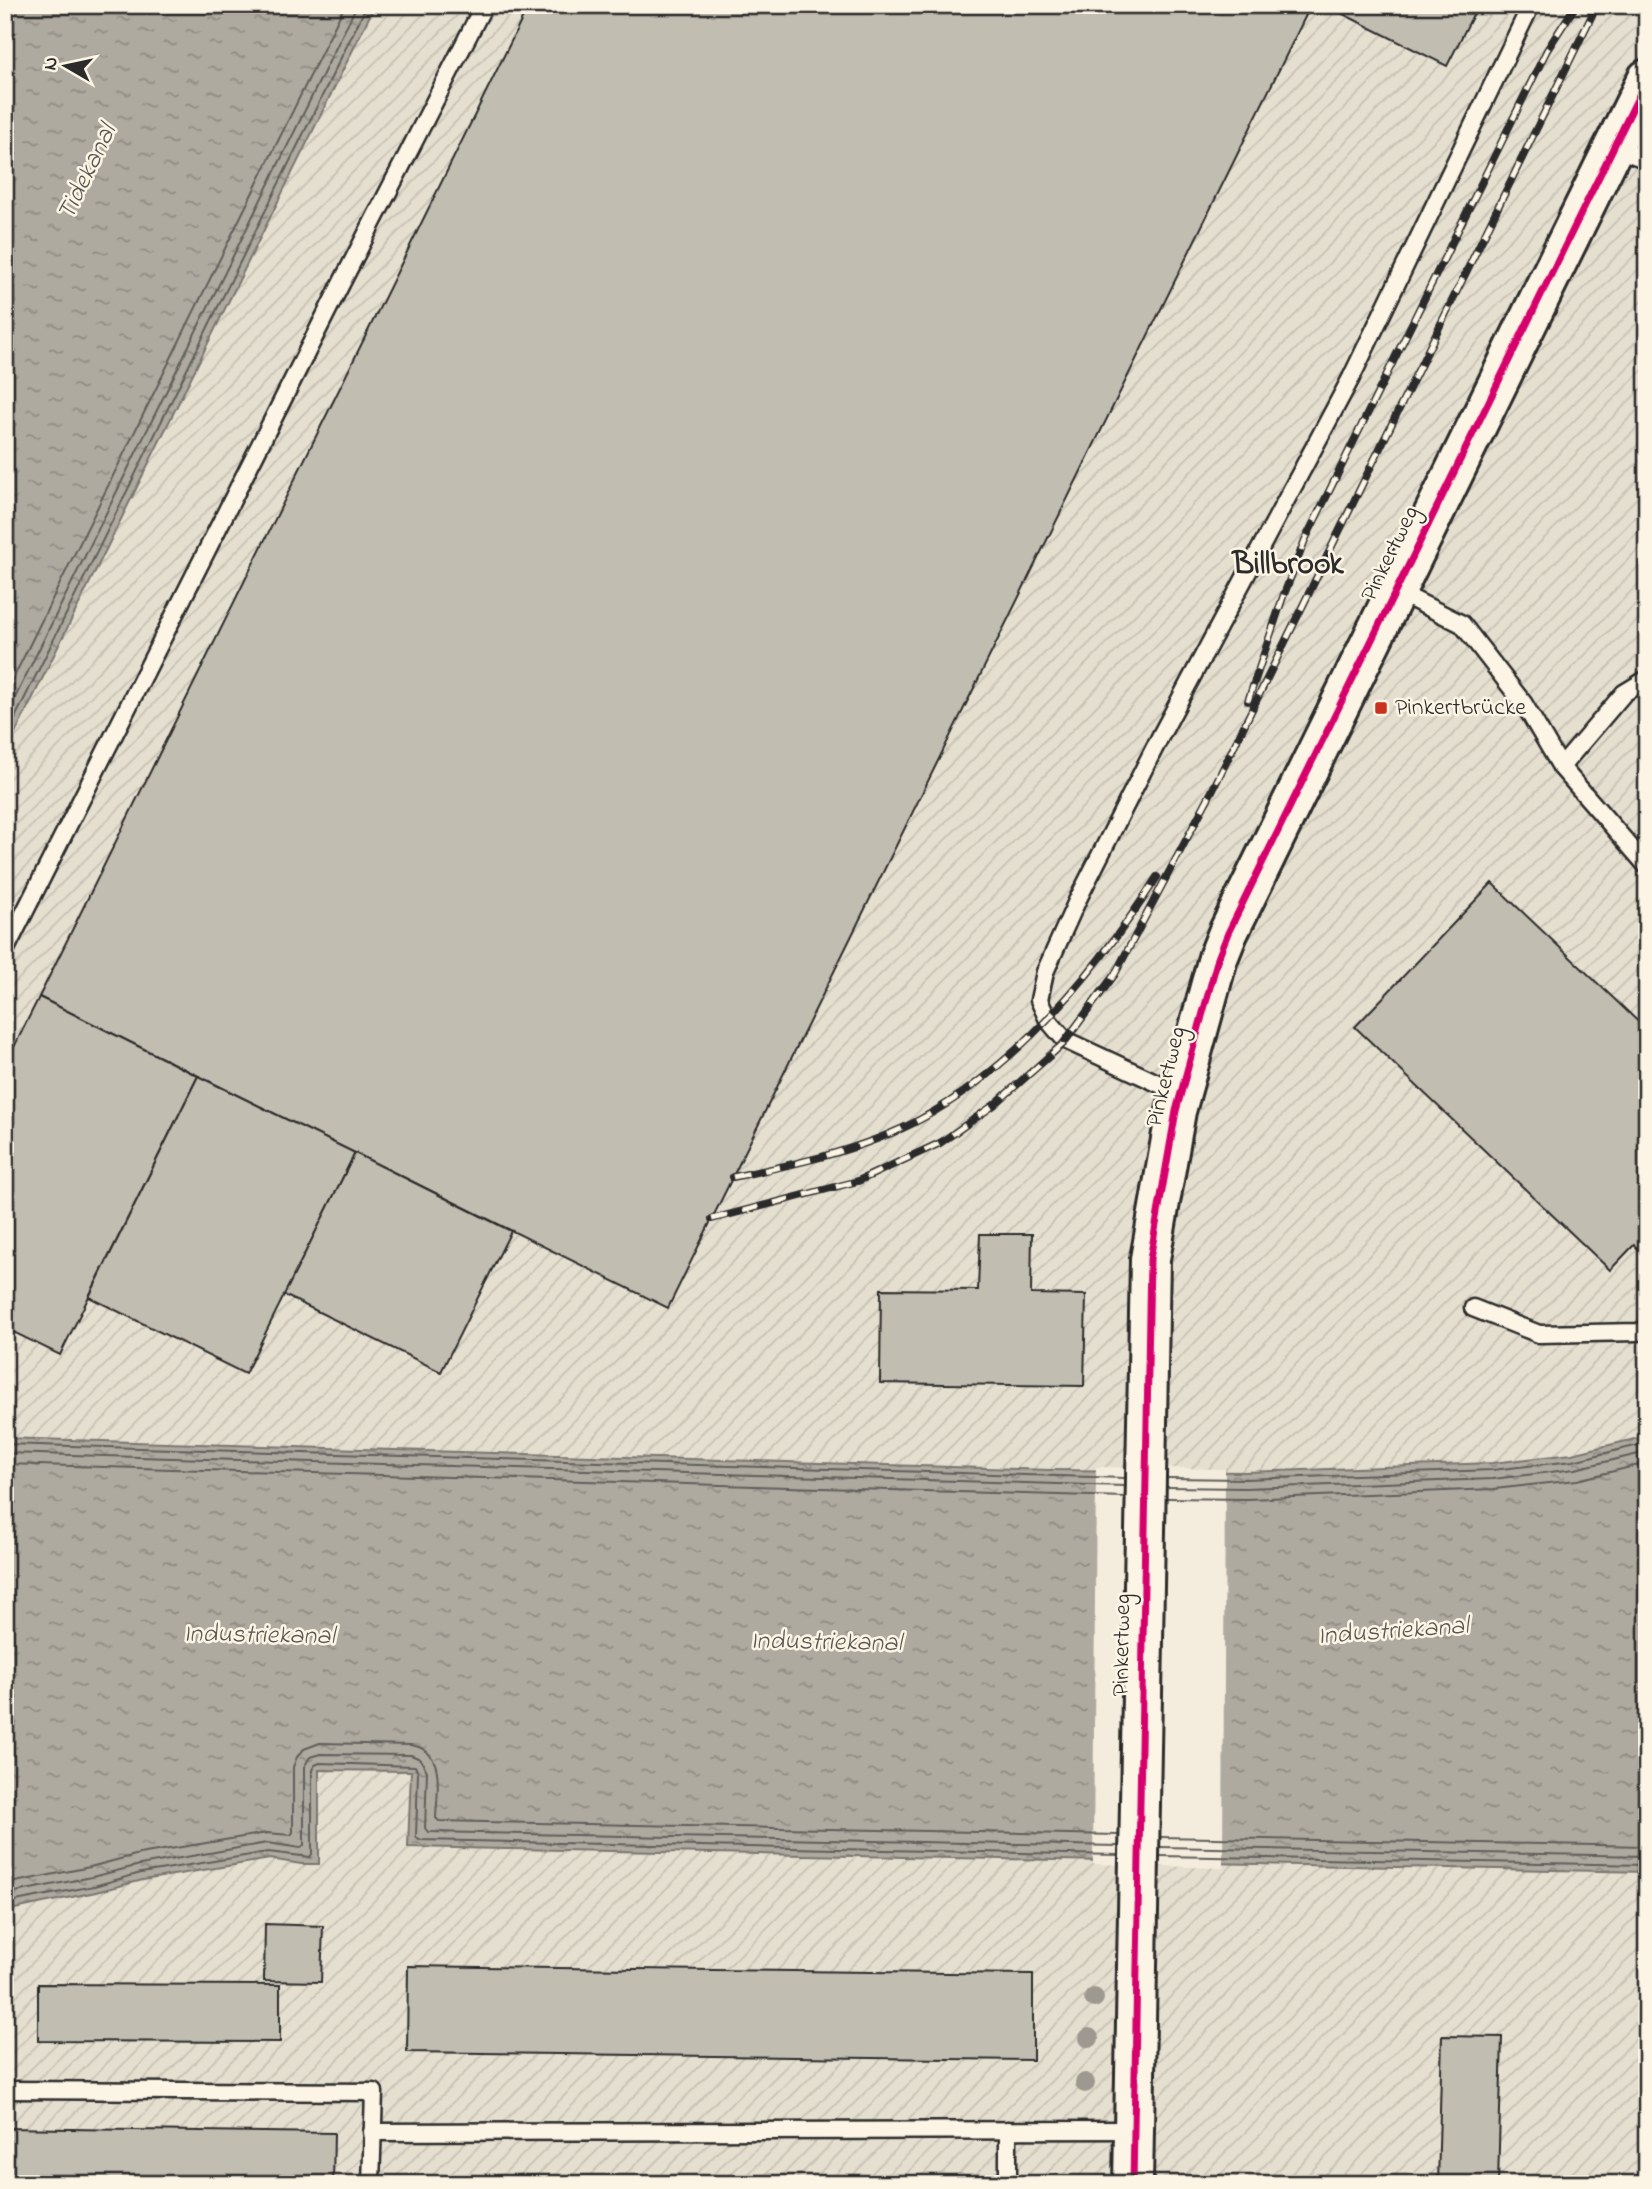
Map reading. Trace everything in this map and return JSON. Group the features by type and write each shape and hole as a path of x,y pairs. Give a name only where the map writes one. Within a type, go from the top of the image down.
{"street":[{"name":"Pinkertweg","path":"1133,2184 1150,1259 1181,1094 1218,958 1228,933 1394,590 1630,154 1647,79"}],"lane":[{"path":"5,951 484,5"},
{"path":"1181,1094 1065,1040 1048,1020 1038,1000 1045,972 1077,901 1161,735 1351,378 1531,5"},
{"path":"1394,590 1462,624 1524,704 1561,767 1647,866"},
{"path":"1561,767 1624,693 1647,679"},
{"path":"1473,1308 1539,1334 1638,1332 1647,1329"},
{"path":"5,2090 374,2092 371,2184"},
{"path":"1008,2130 1008,2184"},
{"path":"372,2132 1134,2130"}],"shaded area":[{"path":"375,5 1647,5 1647,1436 1572,1454 1492,1463 1245,1472 1050,1470 5,1438 5,754"},
{"path":"319,1770 411,1771 408,1847 1647,1872 1647,2184 5,2184 5,1911 143,1880 270,1859 301,1864"}],"water":[{"name":"Tidekanal","path":"5,5 375,5 5,754"},
{"name":"Industriekanal","path":"1647,1436 1647,1872 408,1847 411,1771 319,1770 319,1864 270,1859 143,1880 5,1911 5,1438 1050,1470 1245,1472 1492,1463 1572,1454"}],"pier":[{"path":"1096,1467 1225,1469 1223,1868 1093,1864"}],"building":[{"path":"529,5 1311,5 668,1308 39,997"},
{"path":"1325,5 1478,5 1447,66"},
{"path":"1492,883 1647,1030 1647,1257 1634,1245 1610,1270 1355,1027"},
{"path":"39,997 198,1076 60,1355 5,1328 5,1065"},
{"path":"198,1076 355,1153 245,1374 89,1297"},
{"path":"355,1153 511,1231 441,1372 284,1295"},
{"path":"980,1234 1032,1234 1031,1294 1086,1295 1084,1386 880,1383 881,1289 978,1290"},
{"path":"265,1924 323,1926 321,1982 264,1981"},
{"path":"408,1966 1033,1974 1033,2060 407,2052"},
{"path":"38,1984 280,1985 280,2042 38,2041"},
{"path":"1442,2036 1502,2037 1498,2184 1438,2184"},
{"path":"5,2128 334,2133 333,2184 5,2184"}],"railway":[{"path":"1248,701 1305,540 1547,50 1576,5"},
{"path":"712,1219 858,1181 940,1143 994,1105 1063,1044 1115,974 1212,791 1597,5"},
{"path":"733,1177 853,1148 899,1130 957,1097 991,1072 1053,1013 1109,947 1157,877"}],"cycle path":[{"path":"1133,2184 1150,1259 1176,1111 1218,958 1228,933 1647,79"}],"place":[{"name":"Pinkertbrücke","path":"1381,708"}],"district":[{"name":"Billbrook","path":"1288,565"}]}
